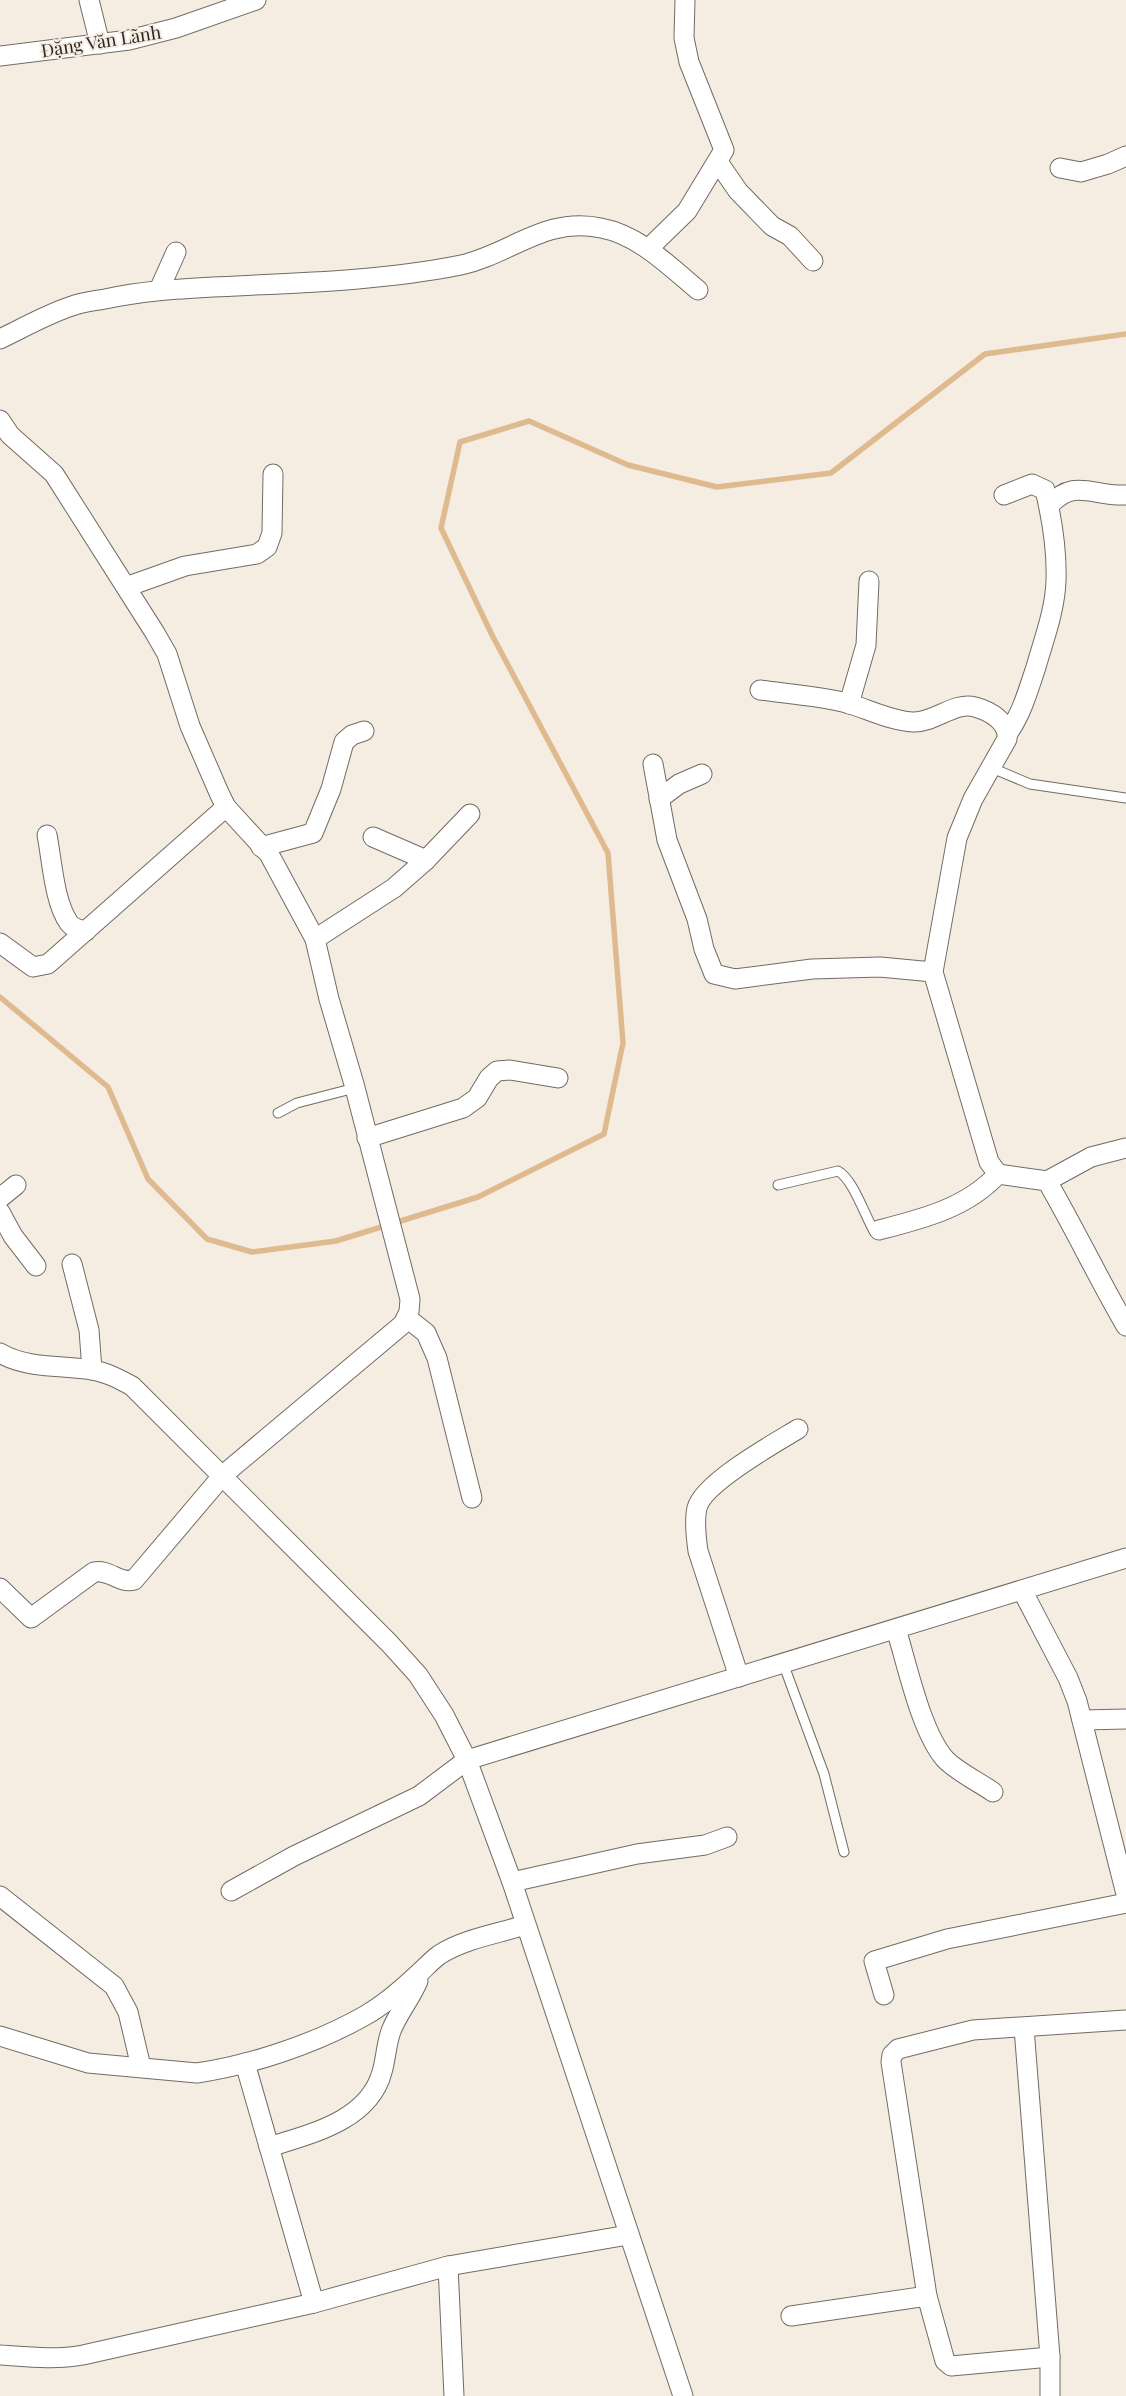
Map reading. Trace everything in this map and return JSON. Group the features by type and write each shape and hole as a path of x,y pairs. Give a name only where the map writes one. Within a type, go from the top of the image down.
{"street":[{"path":"89,0 100,44"},
{"name":"Đặng Văn Lãnh","path":"0,56 129,40 176,28 256,0"},
{"path":"648,250 687,211 724,150 689,62 684,38 685,0"},
{"path":"1060,168 1081,172 1108,164 1126,156"},
{"path":"718,162 738,191 772,226 790,236 813,261"},
{"path":"0,339 72,306 147,290 399,274 434,269 463,264 485,257 542,231 565,227 600,228 622,234 648,250 698,290"},
{"path":"159,290 176,252"},
{"path":"0,420 10,435 54,474 167,654 190,726 226,807 269,854 315,939 329,999 355,1088 410,1299 403,1324 223,1475 134,1580 124,1581 102,1570 94,1572 31,1618 0,1588"},
{"path":"126,587 185,566 258,554 267,548 272,532 273,474"},
{"path":"1004,494 1032,484 1045,490 1053,531 1056,582 1049,625 1020,716 1008,733 1007,739 992,768 973,799 957,838 933,972 989,1162 998,1174 1047,1181 1091,1157 1126,1148"},
{"path":"1049,506 1058,495 1070,489 1112,496 1126,495"},
{"path":"849,704 866,645 869,581"},
{"path":"760,690 849,704 912,722 928,720 965,706 974,706 987,711 1004,724 1008,733"},
{"path":"262,847 313,833 331,789 344,742 352,735 364,731"},
{"path":"653,764 667,840 697,919 704,949 714,974 735,979 812,970 880,967 933,972"},
{"path":"659,798 679,784 702,774"},
{"path":"0,943 33,967 48,964 226,807"},
{"path":"315,939 394,888 426,860 470,814"},
{"path":"47,835 64,912 70,924 78,930 86,931"},
{"path":"373,837 426,860"},
{"path":"367,1138 462,1108 477,1098 489,1078 497,1071 510,1070 558,1078"},
{"path":"879,1230 907,1223 969,1199 985,1188 998,1174"},
{"path":"1047,1181 1081,1240 1096,1274 1126,1326"},
{"path":"0,1198 16,1185"},
{"path":"0,1212 13,1236 36,1266"},
{"path":"72,1264 89,1330 92,1370"},
{"path":"406,1318 426,1333 437,1358 472,1498"},
{"path":"0,1353 15,1360 92,1370 118,1378 132,1386 223,1475 407,1662 430,1692 468,1760 512,1882 682,2396"},
{"path":"739,1677 698,1551 696,1530 698,1507 704,1496 730,1472 798,1430"},
{"path":"231,1891 294,1856 419,1796 468,1760 1126,1558"},
{"path":"884,1995 874,1960 1126,1892 1082,1720 1068,1678 1022,1590"},
{"path":"896,1629 922,1712 935,1742 946,1759 993,1792"},
{"path":"1082,1720 1126,1719"},
{"path":"512,1882 636,1854 705,1845 727,1837"},
{"path":"0,1896 114,1986 128,2012 141,2067"},
{"path":"0,2036 88,2063 197,2073 245,2063 330,2034 364,2016 395,1996 438,1956 454,1946 525,1925"},
{"path":"269,2147 318,2132 351,2114 363,2104 382,2074 391,2031 424,1969"},
{"path":"1050,2357 951,2366 945,2361 927,2296 891,2062 892,2055 898,2049 915,2043 973,2030 1126,2020"},
{"path":"1024,2028 1050,2357 1050,2396"},
{"path":"245,2063 314,2303"},
{"path":"0,2355 40,2358 76,2356 314,2303 448,2266 628,2235"},
{"path":"448,2266 454,2396"},
{"path":"791,2316 927,2296"}],"lane":[{"path":"992,768 1030,784 1126,798"},
{"path":"278,1113 297,1103 355,1088"},
{"path":"778,1185 838,1171 844,1174 850,1183 874,1231 879,1230"},
{"path":"783,1663 824,1774 844,1852"}],"waterway":[{"path":"0,997 108,1087 148,1179 207,1239 252,1252 336,1241 478,1197 604,1134 623,1043 608,853 492,635 441,528 460,442 529,421 628,465 717,487 831,473 985,354 1126,334"}]}
